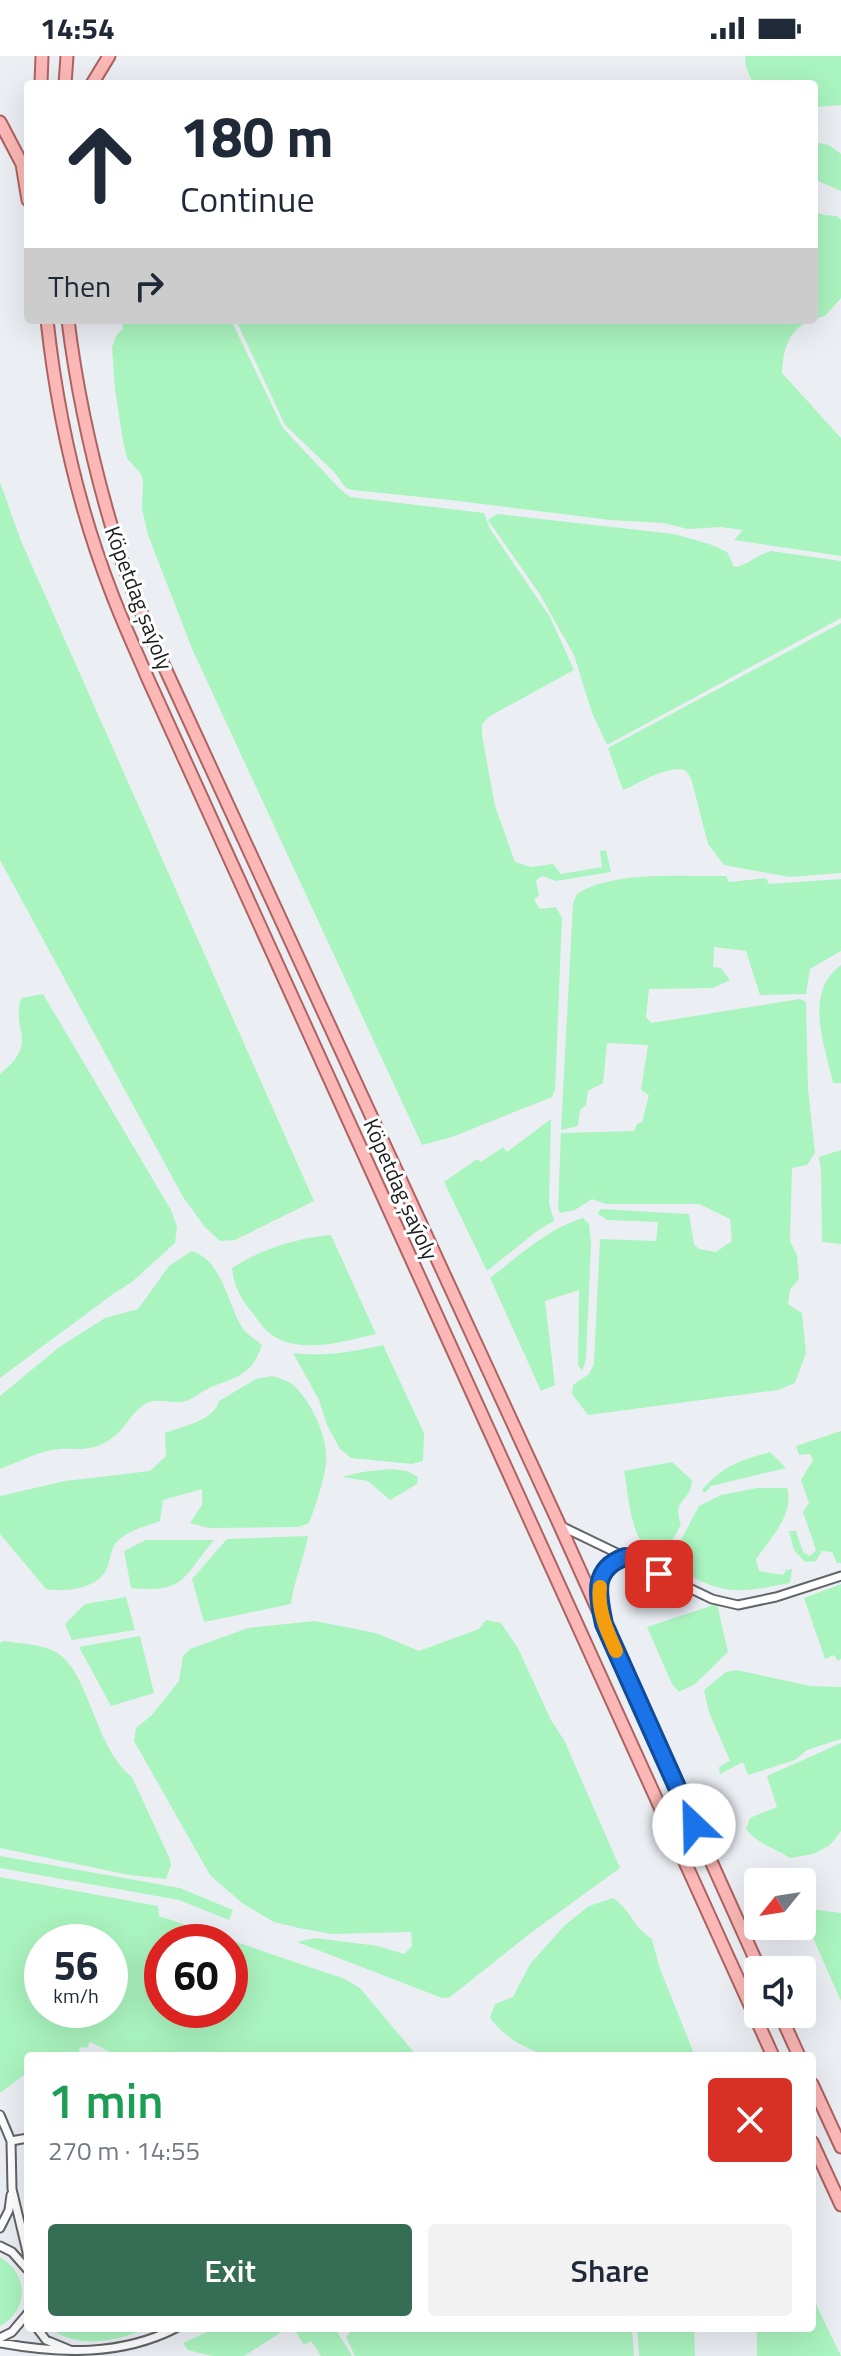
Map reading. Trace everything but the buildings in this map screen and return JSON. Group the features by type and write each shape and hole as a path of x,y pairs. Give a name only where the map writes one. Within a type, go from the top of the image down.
{"main road":[{"path":"41,80 42,56"},
{"path":"65,80 67,56"},
{"path":"94,80 109,56"},
{"path":"0,122 22,164 24,176"},
{"name":"Köpetdag şaýoly","path":"48,324 57,399 82,501 111,592 771,2052"},
{"name":"Köpetdag şaýoly","path":"69,324 93,463 123,564 158,653 560,1526 754,1956"},
{"path":"786,2028 797,2052"},
{"path":"816,2093 841,2147"},
{"path":"816,2151 841,2205"}],"street":[{"path":"560,1526 712,1599 738,1605 776,1597 841,1576"},
{"path":"604,1624 599,1596 604,1570 611,1562 625,1557"},
{"path":"0,2115 11,2141 12,2189 9,2210 0,2228"},
{"path":"11,2141 24,2139"},
{"path":"12,2189 24,2239"},
{"path":"0,2246 12,2252 24,2266"},
{"path":"0,2341 24,2318"},
{"path":"40,2332 46,2340 75,2353"},
{"path":"0,2341 96,2354 132,2348 167,2332"}],"green space":[{"path":"745,56 841,56 841,105 818,107 818,80 751,80"},
{"path":"818,143 829,145 841,154 841,191 818,181"},
{"path":"818,213 837,216 841,220 841,298 825,316 818,318"},
{"path":"122,324 233,324 283,428 339,488 350,497 484,513 490,529 550,617 574,670 490,716 482,724 482,735 495,806 515,862 531,867 553,864 561,874 602,867 600,851 606,850 611,872 556,881 542,876 536,880 539,895 534,900 540,909 556,907 562,918 555,1090 552,1097 452,1137 422,1145 193,651 148,535 142,509 143,481 127,458 115,390 112,347 117,334 123,329"},
{"path":"238,324 804,324 788,341 782,373 841,438 841,556 734,540 743,530 721,527 688,529 663,523 610,520 352,490 346,488 334,472 285,425"},
{"path":"0,482 21,541 314,1201 235,1240 220,1241 204,1226 183,1197 0,860"},
{"path":"497,514 674,534 727,552 734,567 771,551 841,561 841,618 607,745 592,713 574,655 539,593 488,520"},
{"path":"841,623 841,873 789,877 724,865 708,844 691,778 685,770 662,772 623,790 608,748"},
{"path":"649,876 726,876 729,882 766,878 769,884 841,879 841,951 810,969 806,994 760,995 746,951 714,947 713,967 721,968 730,980 713,988 649,989 646,1017 651,1023 800,999 806,1002 808,1089 815,1153 807,1165 792,1168 790,1241 797,1255 799,1279 790,1290 788,1304 802,1313 806,1353 795,1383 778,1390 588,1415 572,1394 573,1385 589,1374 594,1364 600,1239 656,1241 658,1222 607,1220 598,1214 600,1209 689,1214 694,1244 699,1249 716,1252 732,1241 730,1219 699,1204 606,1204 592,1199 575,1210 560,1213 558,1209 561,1133 634,1131 637,1124 642,1122 649,1095 641,1090 648,1045 607,1043 603,1083 588,1091 586,1105 580,1110 578,1126 561,1130 573,903 577,894 609,881"},
{"path":"841,965 841,1083 833,1083 822,1036 820,1005 829,977"},
{"path":"43,994 171,1210 177,1227 175,1243 132,1282 0,1378 0,1074 12,1063 22,1045 19,1020 21,998"},
{"path":"551,1119 549,1203 554,1221 487,1271 444,1182 477,1159 481,1162 503,1147 507,1152"},
{"path":"841,1150 841,1244 822,1242 819,1157"},
{"path":"583,1218 589,1224 591,1243 586,1359 582,1371 578,1365 579,1290 545,1301 555,1385 541,1391 490,1278 546,1236"},
{"path":"331,1235 376,1334 323,1345 296,1344 272,1335 244,1302 232,1268 280,1246"},
{"path":"192,1251 202,1256 218,1273 243,1329 262,1345 249,1368 186,1401 154,1401 144,1405 113,1438 98,1446 46,1451 0,1469 0,1396 58,1348 105,1318 138,1309 169,1266"},
{"path":"383,1345 424,1433 423,1461 412,1464 351,1458 340,1449 327,1425 319,1400 293,1353 338,1353"},
{"path":"272,1376 290,1383 305,1398 319,1424 325,1444 324,1475 309,1523 299,1527 209,1528 190,1523 202,1505 202,1489 163,1500 160,1521 119,1539 107,1568 97,1581 81,1588 62,1590 46,1589 0,1534 0,1496 65,1481 150,1471 166,1456 165,1433 204,1418 219,1401 256,1379"},
{"path":"841,1431 841,1563 837,1563 832,1552 822,1551 816,1561 805,1562 794,1550 789,1531 796,1531 803,1552 810,1556 816,1550 803,1512 809,1503 801,1480 813,1460 810,1454 799,1455 796,1446"},
{"path":"770,1452 786,1468 711,1486 705,1493 702,1490 733,1465"},
{"path":"672,1462 692,1480 691,1487 678,1509 681,1524 674,1538 665,1551 656,1556 647,1550 636,1530 624,1471"},
{"path":"407,1471 418,1477 417,1484 390,1500 368,1481 342,1477 362,1472"},
{"path":"757,1488 787,1488 789,1498 784,1517 756,1559 759,1571 783,1575 786,1570 792,1569 790,1583 752,1590 730,1590 708,1584 678,1567 672,1557 699,1506 721,1495"},
{"path":"308,1536 291,1604 204,1622 192,1579 227,1539"},
{"path":"146,1540 214,1540 188,1574 173,1585 131,1588 124,1551"},
{"path":"841,1584 841,1659 838,1661 834,1655 825,1659 804,1598"},
{"path":"126,1597 135,1630 72,1640 65,1624 85,1604"},
{"path":"717,1604 728,1652 695,1684 679,1692 672,1684 647,1627"},
{"path":"486,1620 501,1623 518,1648 551,1720 564,1740 620,1868 450,1997 442,1998 297,1942 315,1938 378,1946 404,1954 412,1946 411,1932 332,1934 274,1922 242,1903 210,1875 134,1741 136,1728 152,1715 179,1681 183,1656 190,1649 248,1628 315,1621 376,1633 419,1651 479,1629"},
{"path":"140,1636 154,1693 111,1706 79,1647"},
{"path":"4,1641 47,1648 70,1664 109,1749 132,1777 169,1857 171,1865 166,1879 129,1875 0,1848 0,1643"},
{"path":"737,1670 810,1686 841,1687 841,1739 807,1750 795,1760 748,1775 743,1762 720,1774 719,1767 730,1761 709,1712 704,1690 726,1672"},
{"path":"841,1743 841,1831 830,1845 813,1854 790,1858 751,1835 746,1829 750,1818 777,1807 767,1776"},
{"path":"0,1856 180,1888 233,1910 229,1920 179,1900 0,1868"},
{"path":"0,1877 158,1906 159,1916 183,1924 144,1924 144,2028 248,2028 248,1946 345,1979 360,1988 414,2052 110,2052 90,2042 87,2048 80,2047 79,2052 24,2052 24,2075 0,2093"},
{"path":"613,1898 652,1939 659,1966 693,2052 538,2052 517,2042 490,2018 495,2004 513,1997 530,1964 565,1925 589,1906"},
{"path":"816,1910 841,1913 841,2001 814,1940"},
{"path":"0,2257 16,2273 22,2292 16,2311 0,2326"},
{"path":"816,2304 841,2356 757,2356 757,2332 816,2332"},
{"path":"55,2332 136,2332 98,2341"},
{"path":"207,2332 281,2332 244,2356 212,2356 188,2350 183,2343"},
{"path":"296,2332 337,2332 352,2356 321,2356 311,2341 304,2345"},
{"path":"350,2332 632,2332 634,2356 355,2356 346,2337"},
{"path":"637,2332 694,2332 695,2356 639,2356"}],"slow traffic":[{"path":"600,1587 604,1624 616,1651"}],"route":[{"path":"659,1574 625,1557 611,1562 604,1570 599,1596 604,1624 694,1825"}]}
